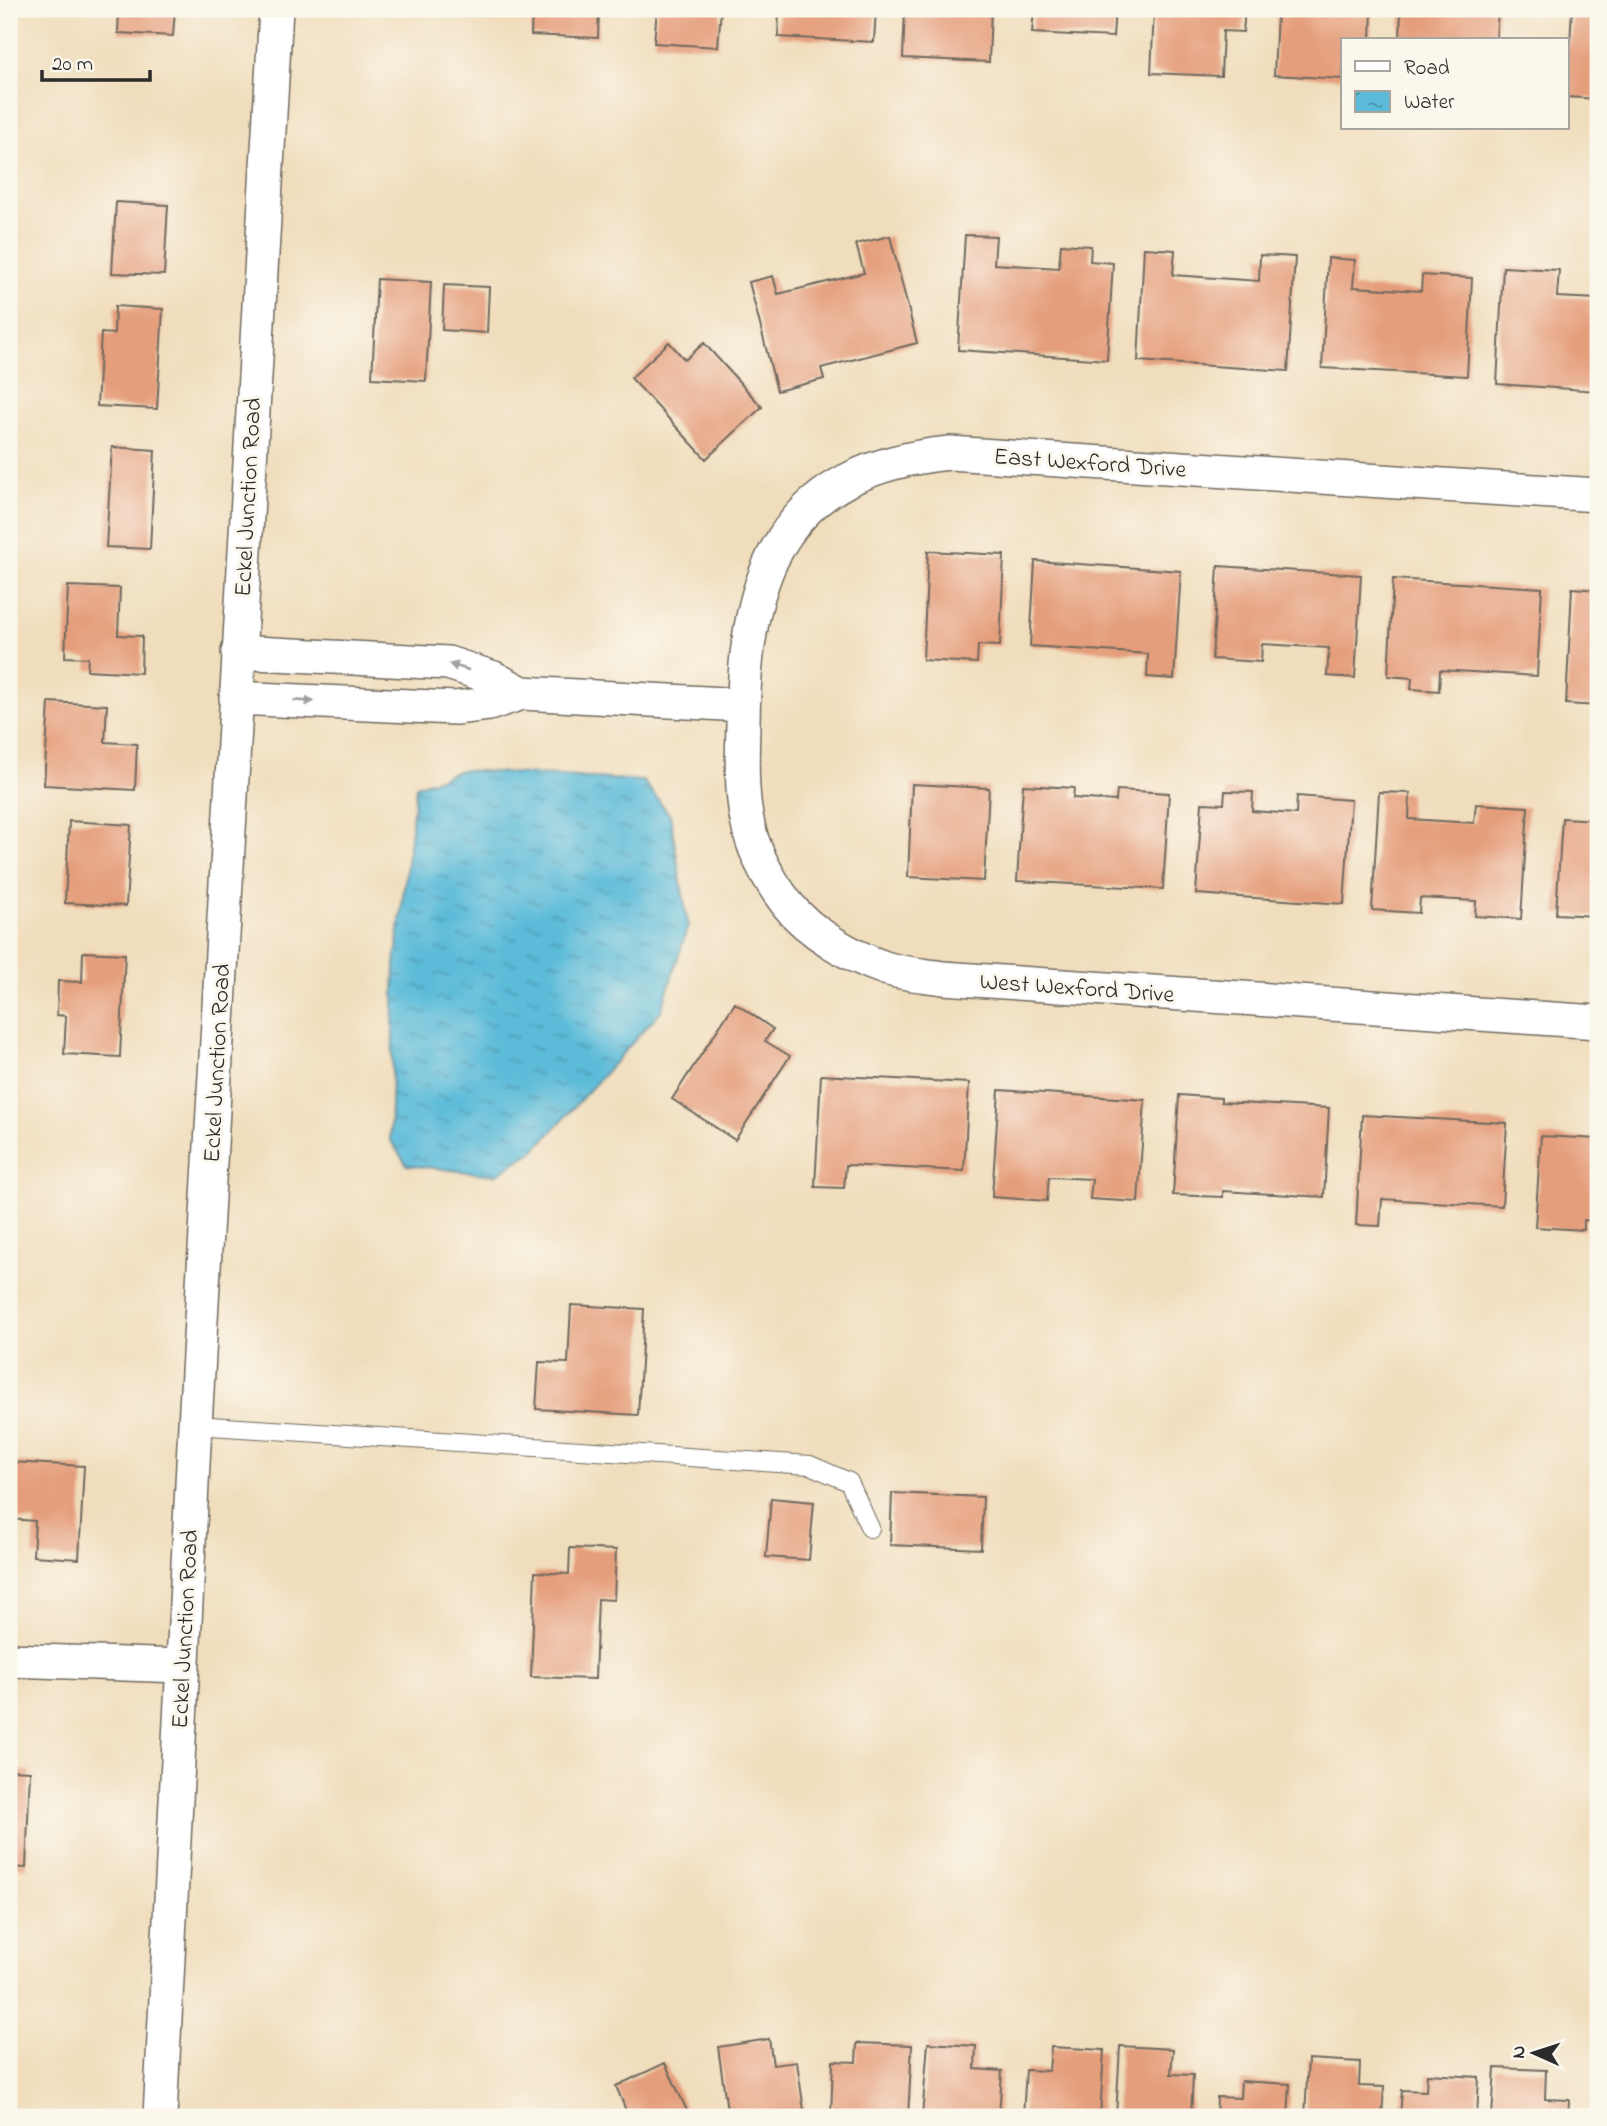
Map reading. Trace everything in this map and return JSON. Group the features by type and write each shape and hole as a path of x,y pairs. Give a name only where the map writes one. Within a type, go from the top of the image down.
{"street":[{"name":"Eckel Junction Road","path":"160,2117 195,1425 276,9"},
{"name":"East Wexford Drive","path":"743,705 747,636 754,603 781,540 808,507 839,482 910,456 950,453 1598,495"},
{"path":"238,652 448,663 494,678 522,693"},
{"path":"236,698 455,708 489,704 522,693 743,705"},
{"name":"West Wexford Drive","path":"743,705 742,776 746,827 756,855 789,906 816,930 861,957 887,968 943,978 1598,1022"},
{"path":"9,1660 182,1666"}],"lane":[{"path":"195,1425 810,1465 849,1482 870,1528"}],"water":[{"path":"461,770 643,781 670,815 688,926 661,1011 535,1150 495,1175 407,1165 390,1140 395,965 416,786"}],"building":[{"path":"119,9 175,9 173,36 118,33"},
{"path":"532,9 599,9 598,38 531,35"},
{"path":"657,9 721,9 718,47 654,43"},
{"path":"779,9 876,9 874,42 778,37"},
{"path":"905,9 991,9 989,62 903,58"},
{"path":"1034,9 1115,9 1113,37 1032,33"},
{"path":"1199,9 1245,9 1243,32 1223,31 1221,76 1151,73 1154,11 1198,14"},
{"path":"1335,9 1372,9 1371,38 1341,38 1341,79 1274,75 1277,13 1334,16"},
{"path":"1401,9 1498,9 1496,38 1400,38"},
{"path":"1572,9 1598,9 1598,99 1568,97 1568,43 1570,44"},
{"path":"116,202 168,205 164,275 112,273"},
{"path":"965,235 996,236 994,264 1059,268 1061,244 1091,246 1090,261 1113,263 1107,360 958,350"},
{"path":"890,236 917,343 821,368 824,379 777,391 749,282 773,276 778,294 864,273 856,244"},
{"path":"1144,248 1175,250 1173,275 1259,281 1260,255 1295,257 1288,371 1138,361"},
{"path":"1328,258 1355,260 1353,287 1421,291 1422,275 1472,278 1467,376 1322,368"},
{"path":"1503,267 1559,270 1557,297 1598,299 1598,391 1497,384"},
{"path":"377,279 431,282 426,381 372,378"},
{"path":"444,285 489,287 487,333 442,330"},
{"path":"115,306 163,309 157,409 97,406 101,333 114,334"},
{"path":"669,342 685,360 704,343 762,407 706,459 631,378"},
{"path":"112,447 155,450 150,549 106,547"},
{"path":"928,551 1004,555 1000,646 978,645 977,663 923,660"},
{"path":"1035,561 1181,571 1174,679 1147,677 1148,654 1030,646"},
{"path":"1218,566 1361,575 1355,678 1327,676 1329,648 1262,644 1261,662 1212,659"},
{"path":"1393,579 1542,588 1537,676 1440,670 1439,691 1411,689 1412,678 1388,676"},
{"path":"68,586 120,588 118,635 142,636 141,673 87,670 88,658 65,657"},
{"path":"1572,588 1598,590 1598,706 1566,704"},
{"path":"49,702 107,705 105,742 137,744 135,790 44,785"},
{"path":"912,784 989,788 984,881 908,877"},
{"path":"1023,785 1074,788 1073,798 1116,801 1117,790 1169,793 1163,889 1017,881"},
{"path":"1225,791 1253,792 1252,811 1296,814 1297,796 1351,800 1344,904 1196,894 1202,803 1224,804"},
{"path":"1379,792 1410,793 1409,819 1474,823 1476,804 1528,807 1521,919 1475,916 1476,901 1420,898 1419,913 1372,910"},
{"path":"1562,818 1598,820 1598,916 1556,914"},
{"path":"69,821 131,825 126,906 65,903"},
{"path":"83,952 125,954 120,1057 64,1054 66,1016 57,1015 58,981 82,982"},
{"path":"735,1003 773,1029 765,1041 790,1056 735,1140 672,1099"},
{"path":"821,1075 969,1083 964,1171 846,1165 844,1188 815,1187"},
{"path":"999,1090 1145,1100 1138,1202 1090,1199 1092,1179 1049,1177 1047,1201 992,1197"},
{"path":"1179,1095 1221,1098 1221,1102 1329,1108 1324,1197 1223,1191 1223,1197 1173,1195"},
{"path":"1362,1115 1507,1123 1502,1206 1382,1199 1380,1226 1356,1225"},
{"path":"1541,1136 1598,1139 1598,1221 1584,1220 1584,1230 1535,1227"},
{"path":"571,1305 644,1309 638,1415 536,1409 539,1362 568,1363"},
{"path":"9,1462 84,1466 79,1559 33,1556 35,1521 9,1519"},
{"path":"892,1493 983,1497 981,1549 890,1545"},
{"path":"771,1498 814,1502 809,1560 766,1557"},
{"path":"570,1548 616,1550 614,1600 598,1599 595,1679 531,1677 535,1572 569,1574"},
{"path":"9,1770 30,1771 26,1868 9,1867"},
{"path":"769,2039 773,2065 797,2062 805,2117 728,2117 718,2047"},
{"path":"857,2043 912,2045 908,2117 831,2117 833,2061 856,2062"},
{"path":"928,2043 976,2046 975,2069 1002,2071 999,2117 922,2117"},
{"path":"1120,2046 1173,2049 1171,2074 1193,2075 1191,2117 1116,2117"},
{"path":"1051,2047 1104,2050 1100,2117 1023,2117 1026,2070 1049,2071"},
{"path":"1308,2059 1360,2062 1359,2086 1384,2087 1382,2117 1305,2117"},
{"path":"665,2063 690,2117 617,2117 627,2113 616,2086"},
{"path":"1495,2068 1546,2070 1545,2099 1569,2100 1568,2117 1492,2117"},
{"path":"1427,2074 1479,2077 1477,2117 1400,2117 1402,2090 1426,2091"},
{"path":"1241,2081 1290,2084 1288,2117 1216,2117 1217,2097 1240,2098"}]}
